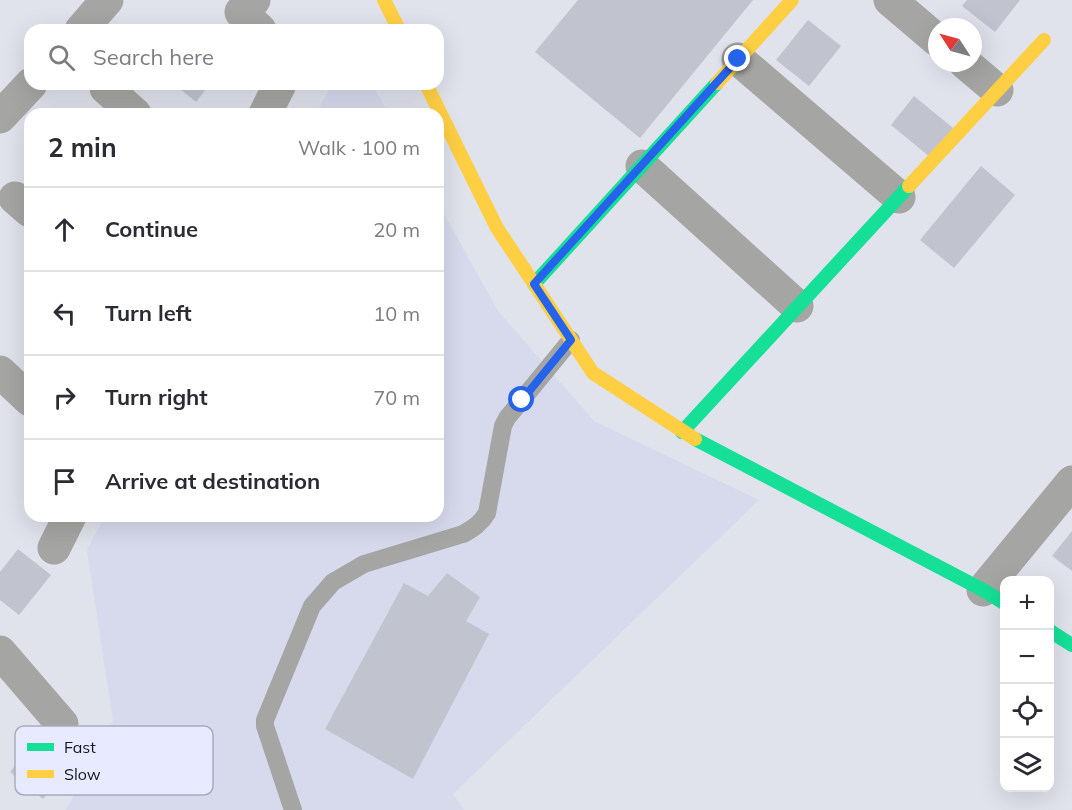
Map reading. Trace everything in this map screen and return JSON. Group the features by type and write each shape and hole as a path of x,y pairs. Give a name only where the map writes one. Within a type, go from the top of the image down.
{"street":[{"path":"86,24 107,0"},
{"path":"254,0 241,12 254,24"},
{"path":"384,0 396,24"},
{"path":"534,284 792,0"},
{"path":"890,0 928,32"},
{"path":"682,432 1044,40"},
{"path":"738,59 899,197"},
{"path":"976,72 997,90"},
{"path":"0,117 25,90"},
{"path":"108,90 128,108"},
{"path":"268,108 277,90"},
{"path":"429,90 438,108"},
{"path":"444,121 497,228 593,373 682,432 994,596 1072,482"},
{"path":"642,166 798,306"},
{"path":"0,372 24,394"},
{"path":"54,548 67,522"},
{"path":"1054,634 1072,645"},
{"path":"0,652 62,724"}],"lane":[{"path":"293,810 265,720 312,606 333,582 364,564 463,534 482,521 488,513 501,435 507,418 571,340"}],"shaded area":[{"path":"329,90 375,90 386,108 319,108"},
{"path":"444,214 498,311 594,421 759,500 453,794 464,810 66,810 74,795 213,795 213,726 110,726 113,721 87,550 102,522 444,522"}],"building":[{"path":"578,0 753,0 640,138 535,52"},
{"path":"967,0 1020,0 995,32 982,22 982,18 977,18 962,6"},
{"path":"808,20 841,46 809,86 776,60"},
{"path":"181,90 205,90 196,102"},
{"path":"914,96 953,128 930,157 891,125"},
{"path":"981,166 1015,195 954,268 920,240"},
{"path":"1072,531 1072,571 1052,556"},
{"path":"18,549 51,575 19,615 0,600 0,572"},
{"path":"447,573 480,597 466,621 489,634 413,779 325,729 404,583 428,596"},
{"path":"15,766 15,776 10,772"}],"traffic: fast":[{"path":"534,284 717,83"},
{"path":"682,432 909,186"},
{"path":"695,439 1000,601"},
{"path":"1054,634 1072,645"}],"traffic: slow":[{"path":"384,0 396,24"},
{"path":"717,83 792,0"},
{"path":"909,186 1044,40"},
{"path":"429,90 438,108"},
{"path":"444,121 497,228 593,373 695,439"}],"route":[{"path":"522,400 571,340 534,284 738,59"}]}
